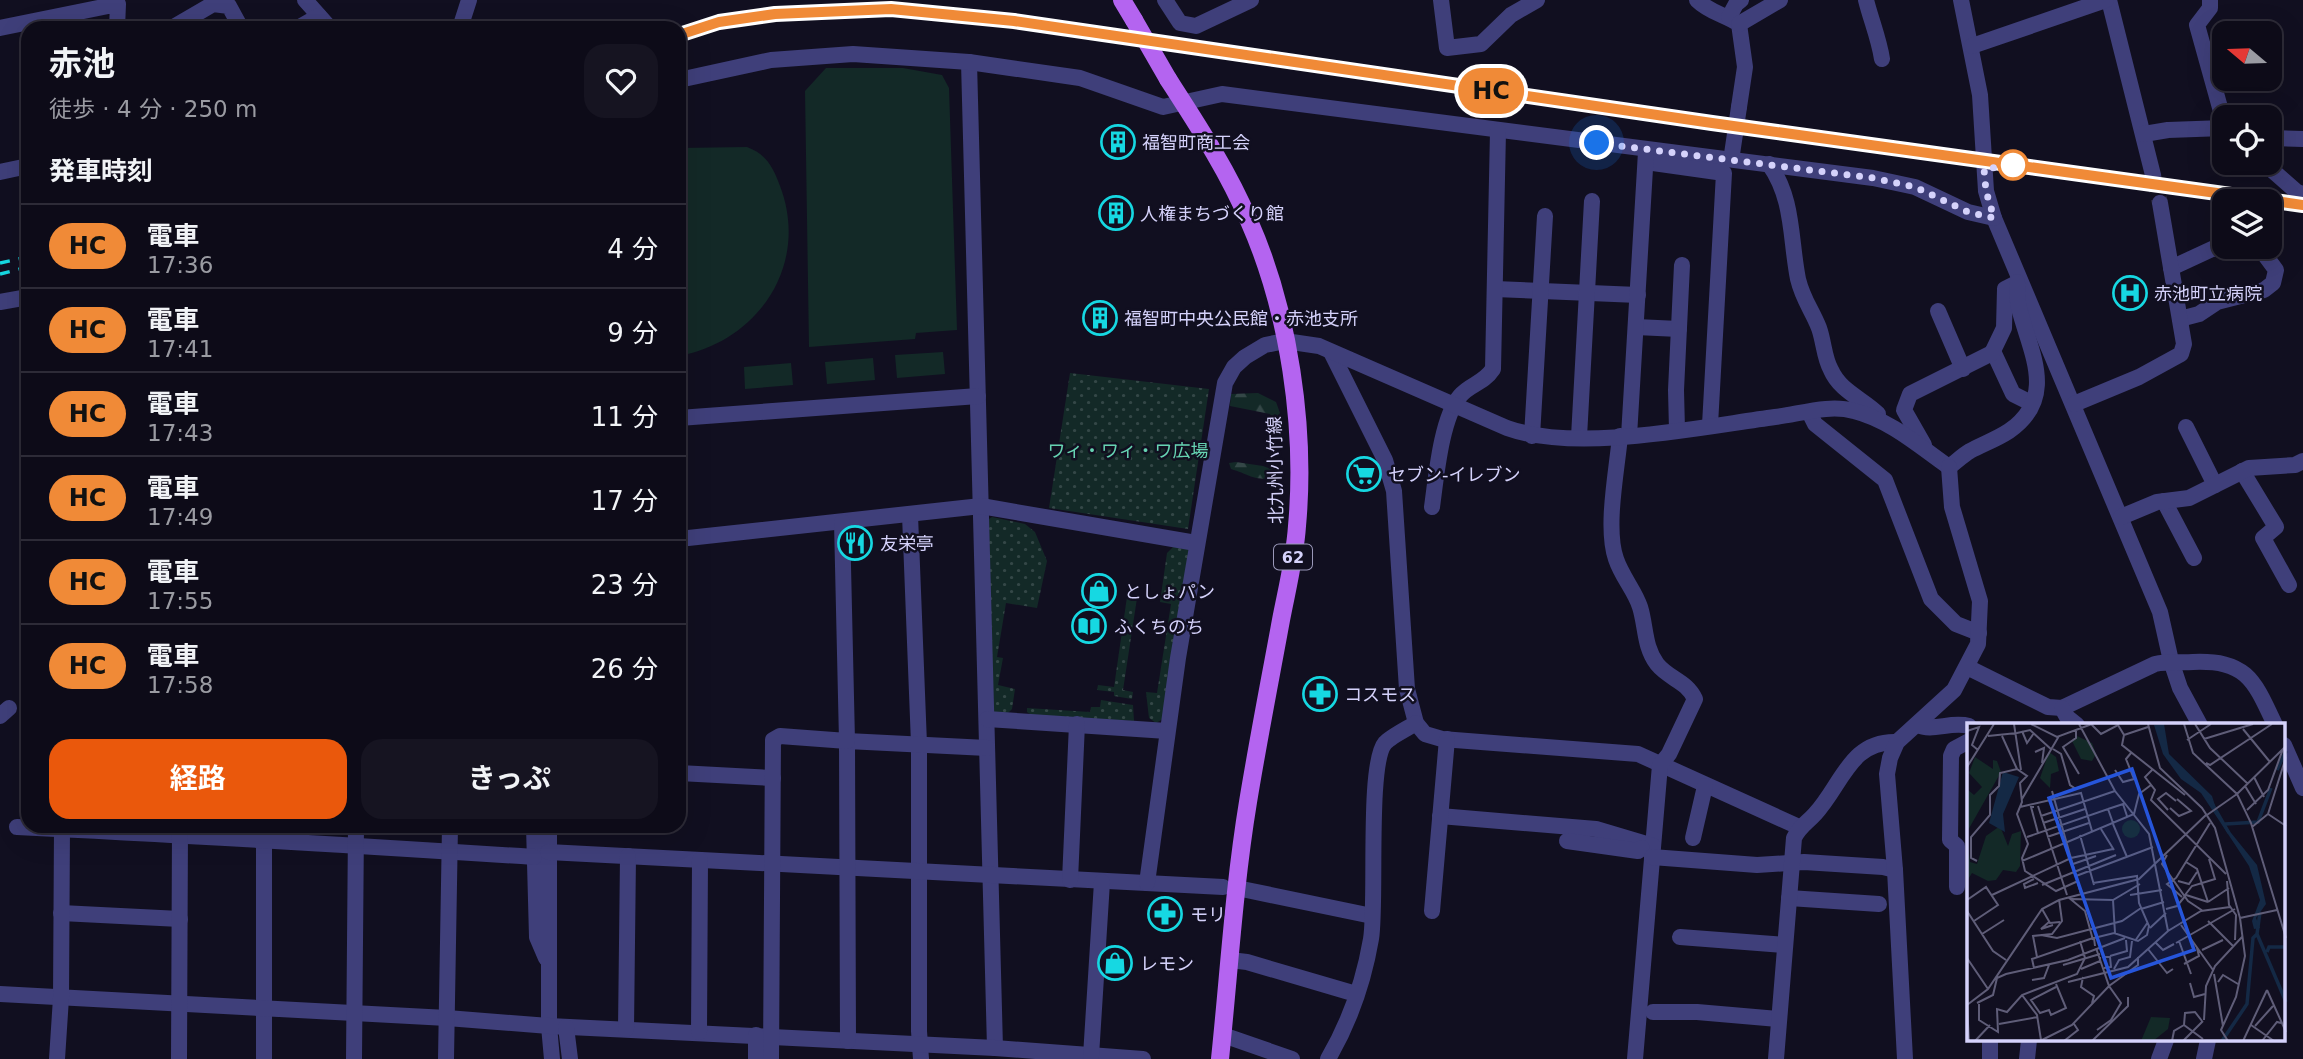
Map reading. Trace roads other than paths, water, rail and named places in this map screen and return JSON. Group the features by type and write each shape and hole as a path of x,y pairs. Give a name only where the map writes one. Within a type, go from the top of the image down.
{"main road":[{"name":"北九州小竹線","path":"1122,0 1239,198 1250,222 1277,300 1294,400 1298,452 1297,527 1248,802 1230,887 1230,960 1220,1059"}],"street":[{"path":"305,0 323,21"},
{"path":"462,21 470,0"},
{"path":"1165,0 1180,23 1196,26 1251,0"},
{"path":"1441,0 1447,48 1481,44 1511,15 1537,0"},
{"path":"1697,0 1709,10 1734,21 1780,0"},
{"path":"1732,157 1745,68 1734,21 1736,4 1741,0"},
{"path":"1866,0 1873,27 1880,40 1882,60"},
{"path":"1961,0 1980,94 1986,191 1994,218 2017,279 2031,303 2160,612 2180,688 2199,723"},
{"path":"1972,46 2060,7 2107,0 2153,174"},
{"path":"2210,0 2210,8 2197,25 2219,105"},
{"path":"48,21 118,4 117,21"},
{"path":"184,21 213,4 229,6 237,21"},
{"path":"0,28 21,26"},
{"path":"686,78 771,60 811,56 853,54 969,62 1093,81 1163,107 1222,94 1497,131 1646,155 1724,173 1710,425"},
{"path":"969,62 995,1048"},
{"path":"2144,134 2212,128"},
{"path":"1432,507 1438,458 1453,406 1461,394 1486,379 1493,369 1497,131"},
{"path":"2282,138 2303,139"},
{"path":"1646,155 1732,157 1873,178 1915,187 1968,212 1994,218"},
{"path":"1635,1059 1660,765 1669,754 1695,699 1690,688 1671,677 1657,663 1647,645 1640,606 1615,557 1612,537 1614,500 1625,436 1636,327 1646,155"},
{"path":"1769,164 1788,204 1799,282 1807,307 1818,325 1830,370 1845,390 1873,409 1887,424 1949,467"},
{"path":"0,172 21,168"},
{"path":"2278,175 2303,194"},
{"path":"1579,437 1592,201"},
{"path":"2074,404 2139,377 2181,354 2184,344 2160,204"},
{"path":"1532,436 1545,216"},
{"path":"2171,268 2212,249"},
{"path":"2180,319 2199,314 2217,302 2264,290 2273,283 2276,270 2268,259"},
{"path":"1677,430 1682,265"},
{"path":"1926,451 1905,410 1910,394 1963,369 1993,351 2004,328 2005,289 2017,279"},
{"path":"1949,467 1968,452 2009,431 2022,418 2038,386 2038,369 2018,306 2017,279"},
{"path":"1495,289 1638,295"},
{"path":"0,302 21,298"},
{"path":"1938,311 1963,369"},
{"path":"1636,327 1679,329"},
{"path":"1147,883 1196,543 1225,383 1234,367 1245,356 1265,345 1285,341 1319,346 1453,406 1532,436 1625,436 1840,408 1887,424"},
{"path":"1993,351 2013,394 2031,403"},
{"path":"1331,352 1385,460 1394,491 1408,689 1416,723 1425,734 1447,740 1638,754 1799,827"},
{"path":"686,417 978,396"},
{"path":"1809,412 1815,424 1885,480 1931,599 1956,624 1979,633"},
{"path":"2186,428 2215,485"},
{"path":"2121,517 2164,501 2189,498 2249,468 2295,465 2303,461"},
{"path":"1905,1059 1887,774 1897,742 1954,690 1978,644 1979,633 1980,601 1952,507 1949,467"},
{"path":"2242,471 2276,527 2263,538 2289,585"},
{"path":"2164,501 2194,558"},
{"path":"686,538 981,506 1196,543"},
{"path":"910,515 919,744 916,1051"},
{"path":"842,522 847,741 848,1041"},
{"path":"1967,667 2048,707 2062,708 2155,664 2171,661 2230,665 2246,674 2260,692 2273,723"},
{"path":"2062,708 2074,723"},
{"path":"987,719 1167,731"},
{"path":"1328,1059 1341,1036 1356,994 1371,937 1375,785 1380,755 1385,743 1416,723"},
{"path":"1916,725 1924,728 1959,723 1967,725"},
{"path":"1070,880 1077,724"},
{"path":"756,1059 763,1035 773,864 773,740 780,736 987,748"},
{"path":"1432,911 1447,740"},
{"path":"1776,1059 1794,838 1799,827 1815,814 1856,757 1882,741 1897,742"},
{"path":"1957,887 1957,846 1950,840 1951,757 1954,749 1967,742"},
{"path":"2286,750 2303,788"},
{"path":"686,773 773,778"},
{"path":"1693,838 1706,786"},
{"path":"1440,816 1596,829 1651,849 1756,865 1792,862 1895,870"},
{"path":"17,827 21,827"},
{"path":"57,1059 61,998 62,833"},
{"path":"179,1059 180,833"},
{"path":"236,833 450,851 628,856 1230,887 1372,916"},
{"path":"354,1059 356,833"},
{"path":"446,1059 450,833"},
{"path":"536,833 541,855 549,964 552,1059"},
{"path":"541,855 547,833"},
{"path":"264,834 264,1059"},
{"path":"1567,841 1638,851 1651,849"},
{"path":"626,1029 628,856"},
{"path":"699,1032 700,860"},
{"path":"1091,1056 1102,882"},
{"path":"1789,898 1879,904"},
{"path":"61,913 180,919"},
{"path":"1680,937 1785,945"},
{"path":"1230,960 1247,962 1356,994"},
{"path":"0,993 566,1027 763,1035 848,1041 916,1051 995,1048 1058,1056 1143,1059"},
{"path":"1653,1012 1697,1012 1778,1019"},
{"path":"566,1027 570,1059"},
{"path":"763,1035 771,1059"},
{"path":"1223,1035 1292,1059"},
{"path":"2159,1059 2165,1042"}],"tunnel":[{"path":"2153,175 2160,203"}],"railway":[{"path":"686,33 719,22 775,14 891,9 1014,21 1712,123 2303,205"},
{"path":"0,263 21,258"},
{"path":"0,274 21,269"}],"train":[{"name":"HC","path":"686,33 719,22 775,14 891,9 951,14 1983,162 2303,205"}],"place":[{"name":"福智町商工会","path":"1118,142"},
{"name":"人権まちづくり館","path":"1116,213"},
{"name":"赤池町立病院","path":"2130,293"},
{"name":"福智町中央公民館・赤池支所","path":"1100,318"},
{"name":"セブン-イレブン","path":"1364,474"},
{"name":"友栄亭","path":"855,543"},
{"name":"としょパン","path":"1099,591"},
{"name":"ふくちのち","path":"1089,626"},
{"name":"コスモス","path":"1320,694"},
{"name":"モリ","path":"1165,914"},
{"name":"レモン","path":"1115,963"}],"park label":[{"name":"ワィ・ワィ・ワ広場","path":"1128,450"}]}
